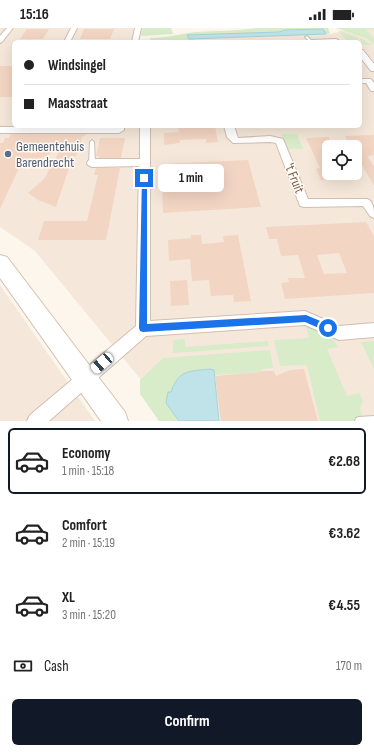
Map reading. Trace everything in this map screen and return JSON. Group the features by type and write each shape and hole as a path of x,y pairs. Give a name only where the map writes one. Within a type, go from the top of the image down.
{"street":[{"path":"0,41 10,28"},
{"path":"68,40 74,28"},
{"path":"135,40 138,28"},
{"path":"362,54 374,69"},
{"path":"367,81 374,89"},
{"path":"0,130 28,128 119,128"},
{"path":"143,328 145,128"},
{"name":"'t Fruit","path":"230,128 232,137 236,141 270,139 280,141 304,203 363,202 367,203 374,213"},
{"path":"92,163 144,162"},
{"path":"0,263 116,421"},
{"path":"36,421 143,328 306,318 339,333 374,330"}],"lane":[{"path":"333,36 335,40"},
{"path":"92,142 92,163"},
{"path":"359,421 374,420"}],"shaded area":[{"path":"0,28 134,28 132,40 331,34 353,28 374,28 374,421 175,421 35,251 0,227"},
{"path":"0,285 95,421 0,421"}],"green space":[{"path":"142,28 171,28 173,34 141,36"},
{"path":"258,28 328,28 330,33 326,34 323,29 285,30 279,32 189,39 195,40 150,40 150,38 168,37 196,32"},
{"path":"336,28 374,28 366,30 374,38 374,44 366,38"},
{"path":"338,30 359,38 358,40 346,40"},
{"path":"361,38 373,45 362,45 362,41 367,43 360,40"},
{"path":"281,134 297,134 303,149 287,149"},
{"path":"306,326 320,329 332,339 338,347 327,349 347,396 359,393 363,400 360,409 364,421 320,421 307,365 280,366 274,340 309,338"},
{"path":"185,339 185,347 268,341 269,346 173,353 173,340"},
{"path":"374,341 374,369 361,342"},
{"path":"270,350 273,368 262,369 262,372 214,375 214,370 203,369 185,374 176,381 173,386 172,399 174,413 179,421 159,421 140,394 140,380 163,358"}],"water":[{"path":"323,29 326,34 189,39 187,35 279,32 285,30"},
{"path":"196,370 214,370 219,421 179,421 166,403 168,392 171,392 177,379 186,373"}],"building":[{"path":"27,29 49,29 43,39 20,39"},
{"path":"84,29 114,29 110,39 80,39"},
{"path":"0,66 12,66 12,97 0,97"},
{"path":"178,128 215,128 218,142 206,143 206,139 180,140"},
{"path":"179,132 180,143 164,145 164,133"},
{"path":"11,134 87,134 82,137 76,156 70,156 70,168 56,207 38,200 28,193 44,179 61,148 19,168 0,209 0,143 3,143 5,138 9,138"},
{"path":"374,135 374,155 367,156 374,166 374,186 362,165 362,140 347,140 345,136"},
{"path":"329,137 329,140 322,140 322,180 316,169 320,168 306,138"},
{"path":"100,138 125,138 121,158 99,158 99,156 96,156"},
{"path":"248,160 261,207 163,213 161,164"},
{"path":"96,168 120,168 106,240 38,240 44,221 87,221 98,175 94,175"},
{"path":"366,222 374,236 374,293 285,299 281,283 289,282 288,278 305,278 298,255 281,256 277,239 269,239 266,227","holes":["339,253 347,273 324,274 317,255"]},
{"path":"191,235 201,235 202,244 224,242 223,236 238,235 251,301 234,302 233,295 211,296 209,280 192,281 190,259 169,261 168,240 191,238"},
{"path":"187,280 189,305 171,306 170,281"},
{"path":"304,369 318,421 221,421 215,376 274,371 276,376 290,370"}],"place":[{"name":"Gemeentehuis Barendrecht","path":"8,154"}],"route":[{"path":"144,178 143,328 170,328 306,318 328,328"}]}
